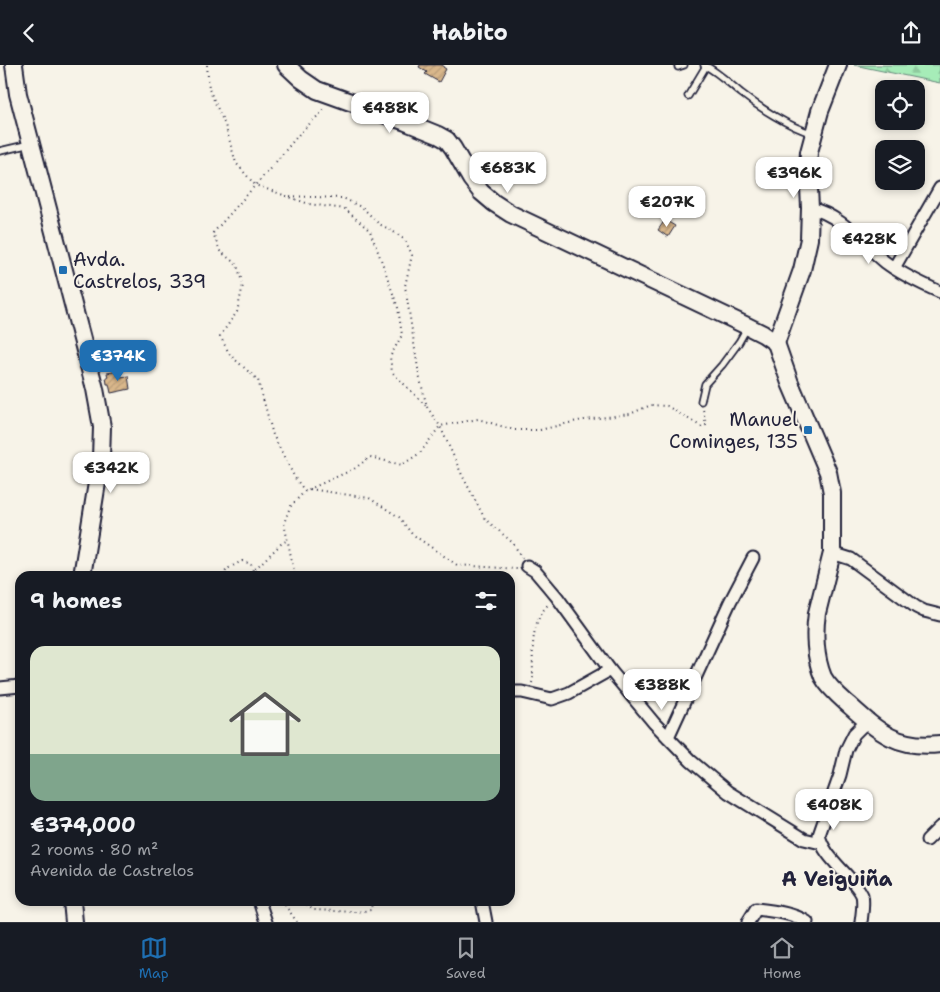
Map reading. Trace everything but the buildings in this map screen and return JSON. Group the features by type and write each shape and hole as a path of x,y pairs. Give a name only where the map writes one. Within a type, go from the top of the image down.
{"street":[{"path":"14,65 18,94 95,389 102,427 101,459 83,571"},
{"path":"286,65 308,85 335,98 438,135 453,148 481,192 511,214 748,326 776,343 790,383 828,472 832,493 832,553 816,623 817,658 824,679 832,689 867,721 893,739 925,746 940,744"},
{"path":"776,343 802,270 809,239 808,167 813,133 838,65"},
{"path":"488,186 496,199 494,203"},
{"path":"894,268 940,188"},
{"path":"810,208 823,212 847,228 894,268 940,292"},
{"path":"832,553 851,559 916,607 940,615"},
{"path":"668,737 730,602 753,558"},
{"path":"527,566 535,571 557,597 610,669 654,723 691,761 728,792 804,839 821,843"},
{"path":"515,692 522,691 552,699 569,693 610,669"},
{"path":"0,688 15,686"},
{"path":"861,922 862,895 856,885 827,853 819,835 840,775 846,750 854,735 867,721"},
{"path":"927,840 940,827"},
{"path":"72,906 74,922"},
{"path":"261,906 266,922"},
{"path":"483,906 486,922"},
{"path":"748,922 756,909 788,915 807,922"}],"lane":[{"path":"688,96 705,66 714,70 763,109 798,128 813,133"},
{"path":"0,151 31,144"},
{"path":"701,401 705,383 722,365 748,326"}],"path":[{"path":"207,65 209,89 225,125 236,163 256,185 310,204 345,209 370,231 398,308 402,335 390,357 392,372 427,407 440,426 462,475 485,519 513,543 527,566 518,569 457,565 412,534 399,517 368,498 310,489"},
{"path":"305,491 295,478 273,435 258,379 230,355 220,336 237,312 244,285 238,265 220,251 213,233 300,133 335,98"},
{"path":"285,196 343,198 363,208 379,224 392,230 405,240 412,255 405,286 419,375 427,407"},
{"path":"294,571 284,523 290,507 305,491 354,469 370,457 402,465 420,453 440,426 478,419 514,430 540,430 577,421 630,414 651,405 667,406 702,427 706,425 701,401"},
{"path":"226,571 242,561 251,564 253,571 287,540"},
{"path":"529,693 533,678 535,625 543,609 557,597"},
{"path":"285,906 296,922"},
{"path":"309,906 313,910 356,912 371,909 371,906"}],"green space":[{"path":"854,65 940,65 940,83"}],"place":[{"name":"Avda. Castrelos, 339","path":"63,270"},
{"name":"Manuel Cominges, 135","path":"808,430"}],"district":[{"name":"A Veiguiña","path":"837,879"}]}
